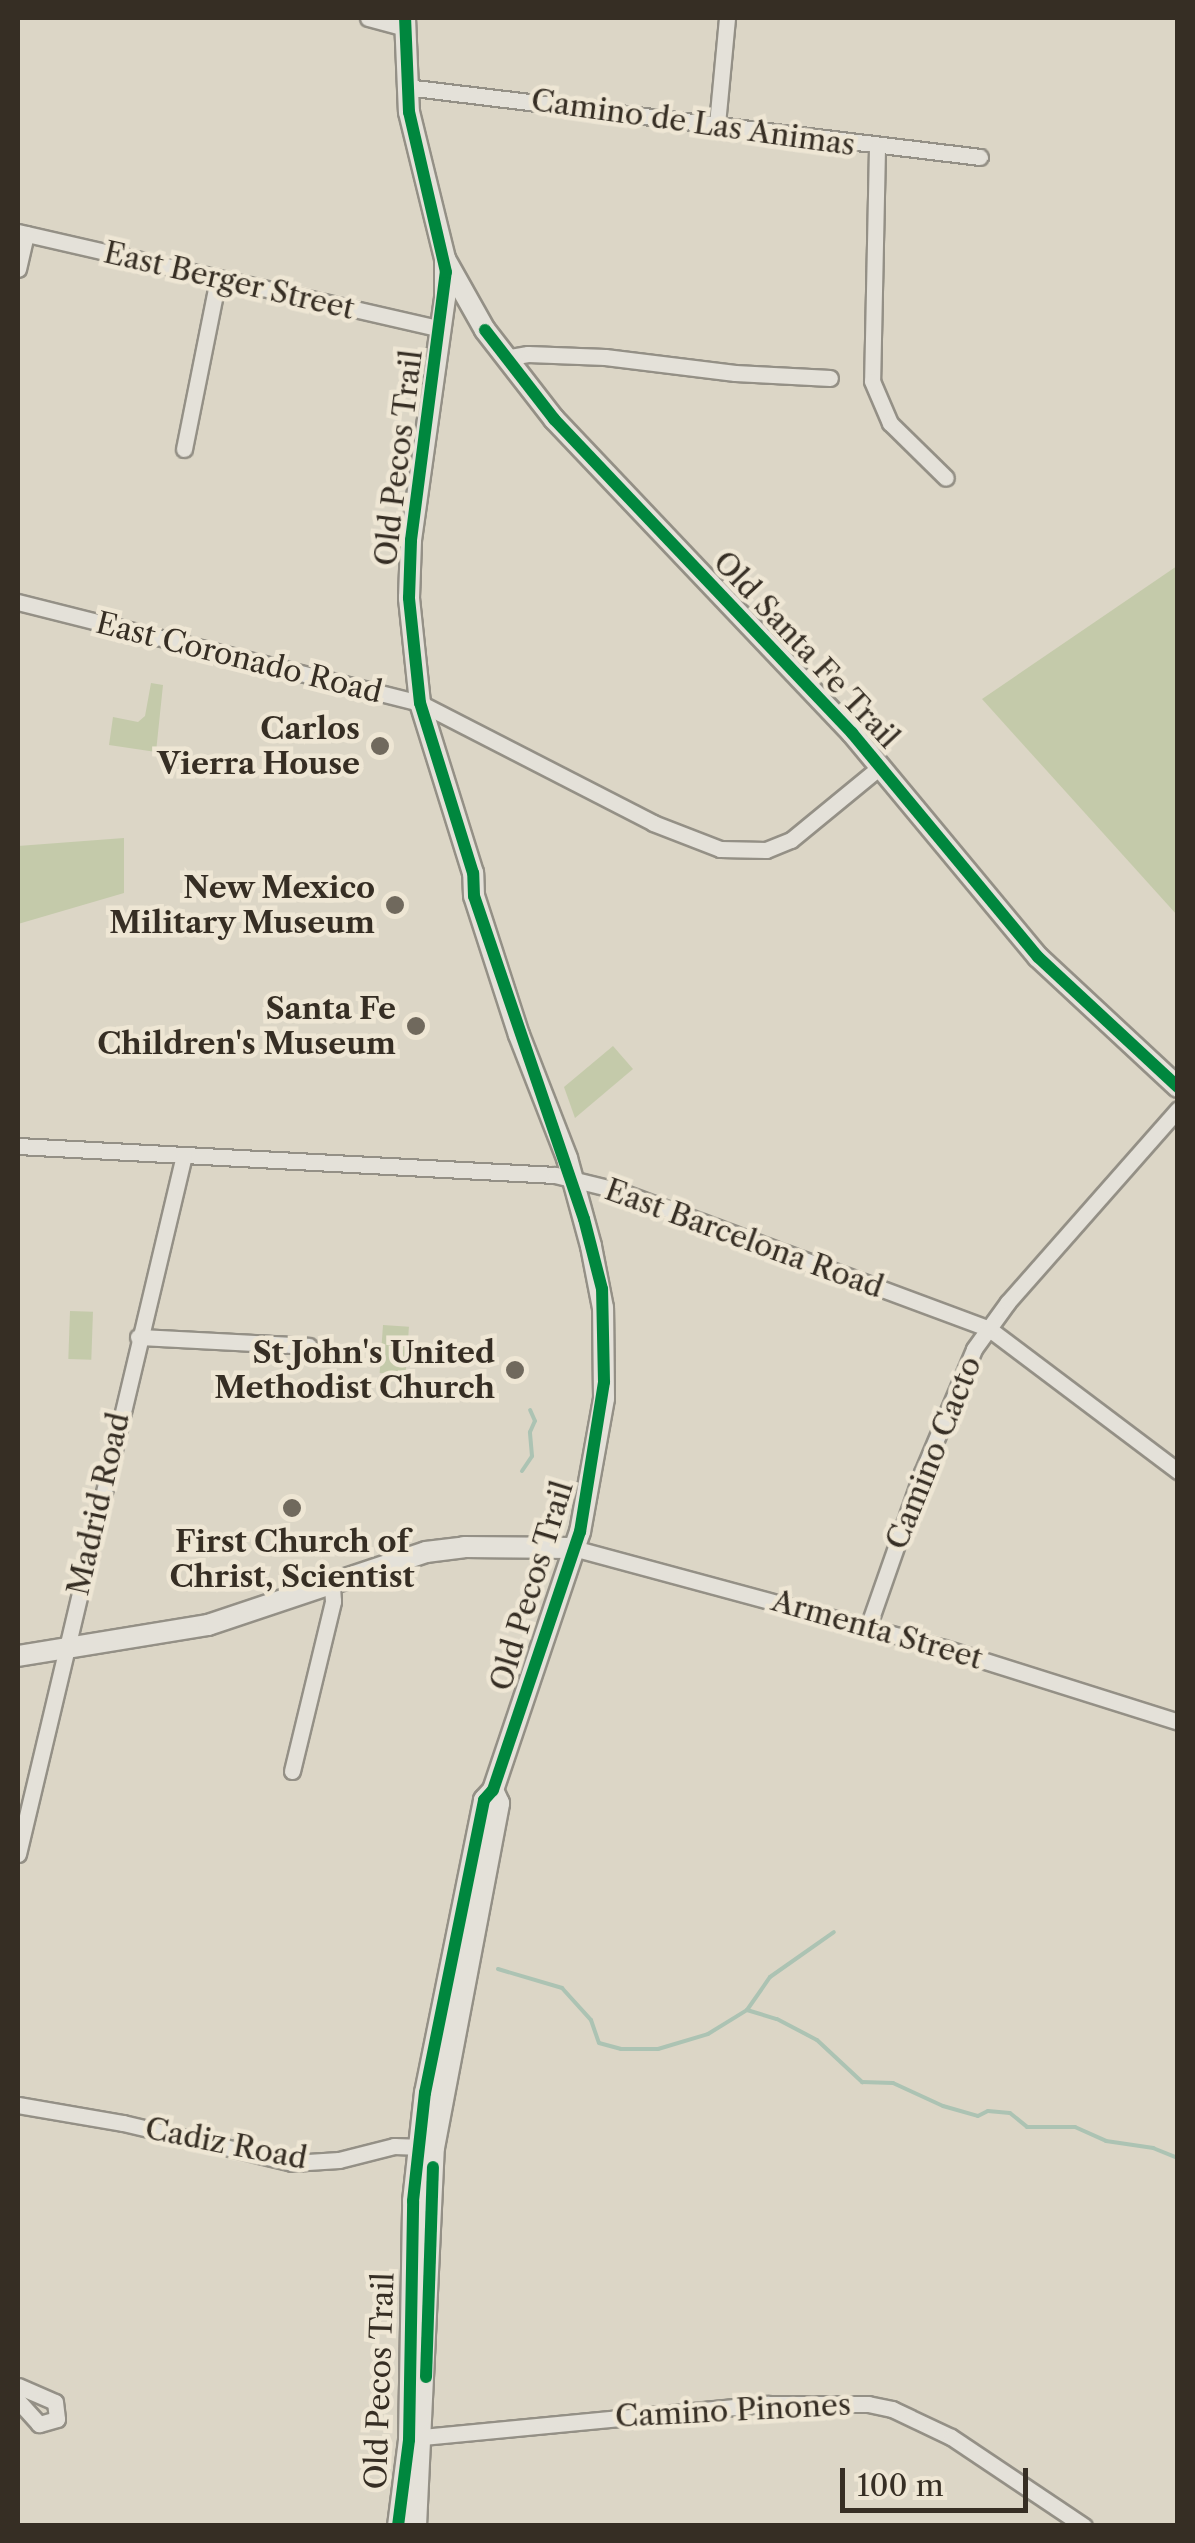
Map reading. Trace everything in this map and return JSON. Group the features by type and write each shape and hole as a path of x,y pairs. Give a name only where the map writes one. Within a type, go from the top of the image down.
{"main road":[{"name":"Old Santa Fe Trail","path":"405,23 406,87 444,258 484,330 554,419 880,767 1038,957 1178,1087"},
{"name":"Old Pecos Trail","path":"416,2526 410,2252 426,2147 478,1823 484,1800 493,1790 574,1548 600,1428 604,1344 602,1289 572,1179 474,896 473,873 420,703 409,598 411,540 440,329 444,258"},
{"path":"440,329 456,321 484,330"},
{"path":"18,1656 208,1626 437,1550 574,1548"},
{"name":"Old Pecos Trail","path":"398,2526 416,2437"}],"street":[{"path":"368,18 405,23"},
{"path":"716,124 728,18"},
{"name":"Camino de Las Animas","path":"406,87 716,124 877,148 980,157"},
{"path":"877,148 872,380 890,422 946,478"},
{"path":"18,268 22,233"},
{"name":"East Berger Street","path":"22,233 440,329"},
{"path":"184,449 218,279"},
{"path":"505,358 528,354 605,357 735,373 830,378"},
{"name":"East Coronado Road","path":"18,602 420,703 653,823 742,852 791,840 880,767"},
{"name":"Camino Cacto","path":"868,1627 922,1473 974,1349 1178,1109"},
{"name":"East Barcelona Road","path":"18,1146 572,1179 616,1190 988,1328 1178,1471"},
{"name":"Madrid Road","path":"18,1854 184,1155"},
{"path":"138,1338 309,1346"},
{"name":"Armenta Street","path":"574,1548 868,1627 1178,1722"},
{"path":"292,1771 333,1601 332,1586"},
{"name":"Cadiz Road","path":"18,2105 123,2123 292,2163 338,2160 377,2148 426,2147"},
{"path":"18,2386 56,2402 57,2419 39,2424 18,2401"},
{"name":"Camino Pinones","path":"416,2437 768,2404 868,2404 892,2408 952,2437 1084,2526"}],"green space":[{"path":"1177,566 1177,915 982,699"},
{"path":"151,683 163,685 156,752 109,745 113,717 138,722 145,716"},
{"path":"124,838 124,893 18,924 18,846"},
{"path":"613,1046 633,1069 575,1118 564,1087"},
{"path":"70,1311 93,1312 91,1360 68,1359"},
{"path":"383,1325 409,1327 406,1375 380,1373"}],"waterway":[{"path":"365,1045 377,1052"},
{"path":"522,1471 532,1456 530,1432 535,1421 530,1410"},
{"path":"498,1969 562,1988 591,2020 599,2043 621,2049 658,2049 708,2034 747,2010 770,1977 834,1932"},
{"path":"747,2010 777,2019 817,2040 862,2082 893,2083 943,2106 978,2116 988,2111 1010,2113 1027,2127 1075,2127 1106,2141 1153,2148 1178,2158"}],"cycle path":[{"path":"398,2526 409,2440 413,2201 425,2093 484,1800 493,1790 580,1532 604,1382 602,1289 584,1219 474,896 473,873 420,703 409,598 411,540 446,272 409,112 405,18"},
{"path":"485,330 554,419 852,733 1038,957 1178,1087"},
{"path":"426,2377 433,2167"}],"place":[{"name":"Carlos Vierra House","path":"380,746"},
{"name":"New Mexico Military Museum","path":"395,905"},
{"name":"Santa Fe Children's Museum","path":"416,1026"},
{"name":"St John's United Methodist Church","path":"515,1370"},
{"name":"First Church of Christ, Scientist","path":"292,1508"}]}
